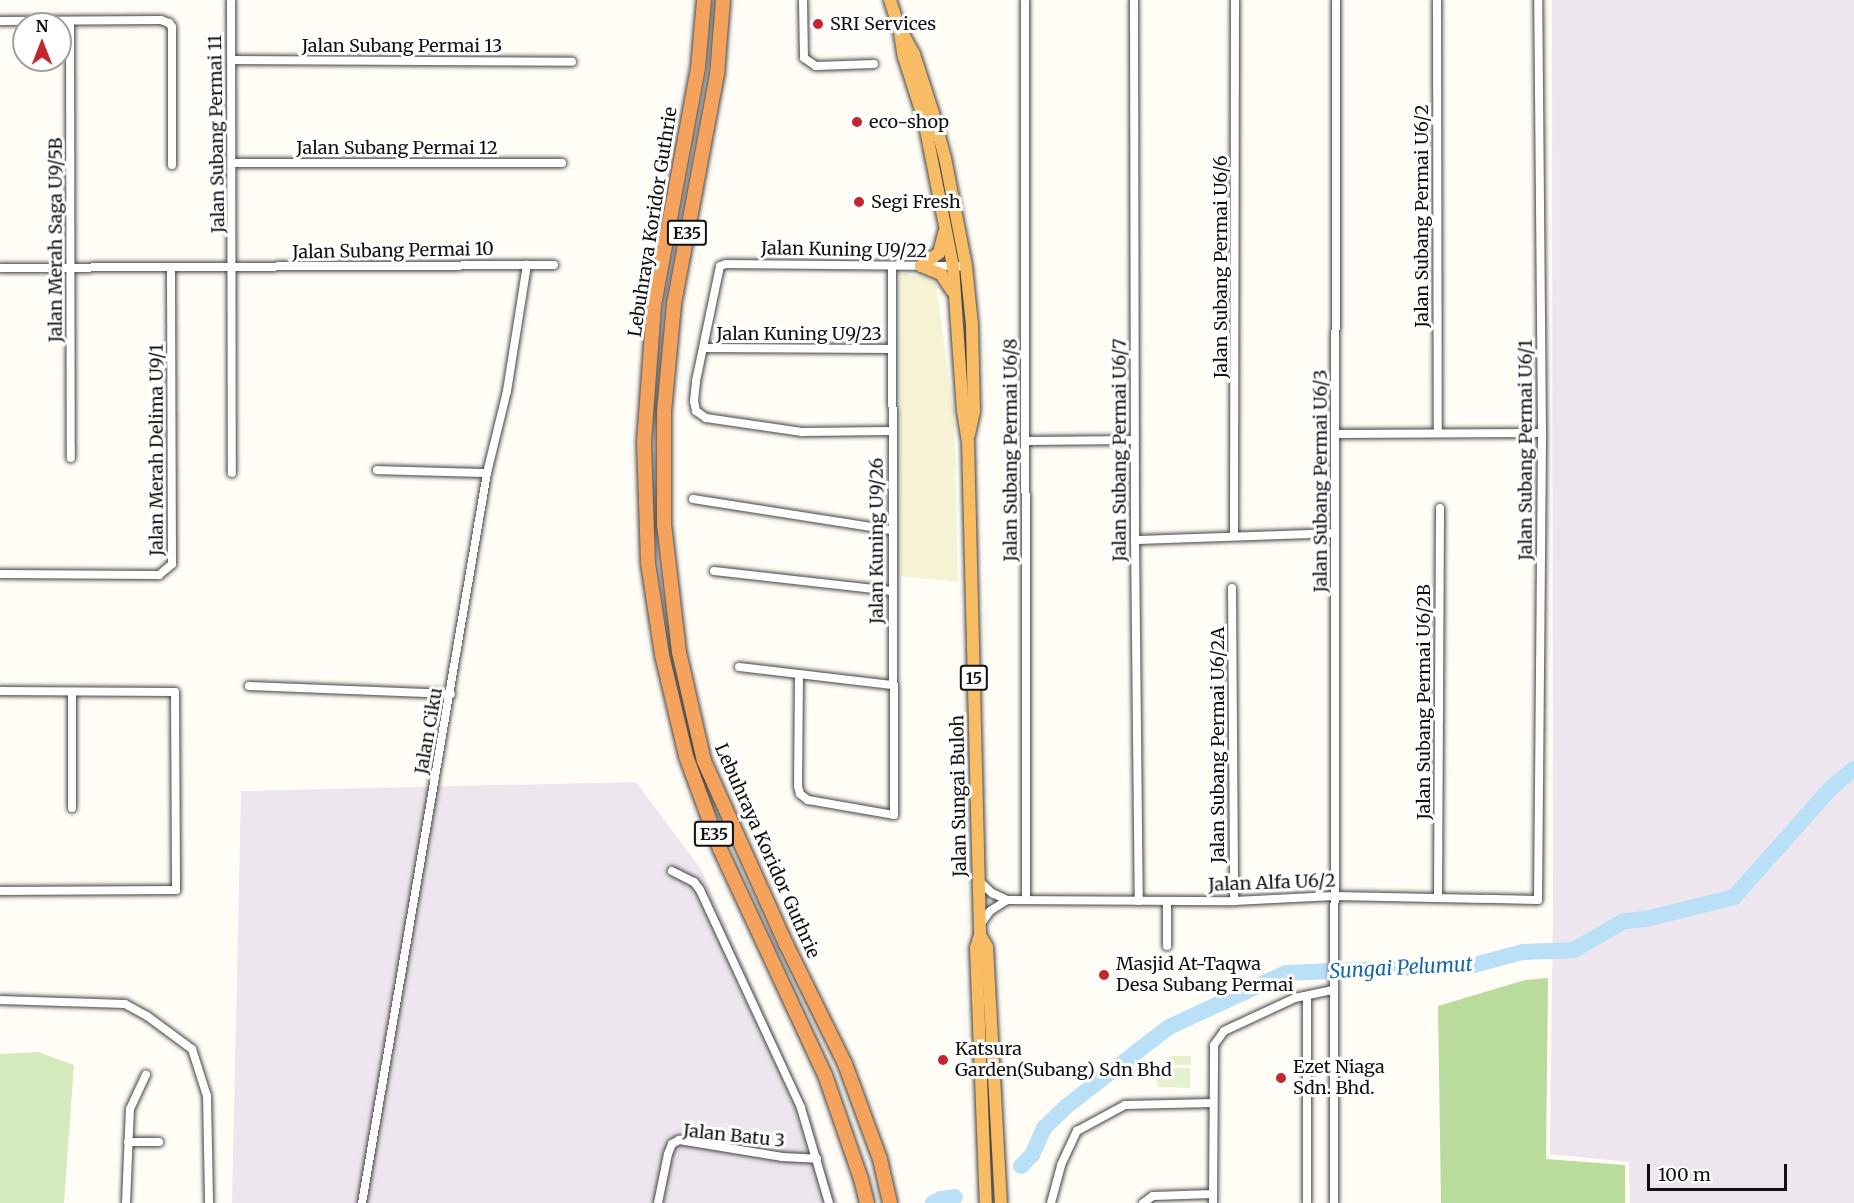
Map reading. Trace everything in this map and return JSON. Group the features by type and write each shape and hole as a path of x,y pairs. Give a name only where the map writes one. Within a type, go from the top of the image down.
{"highway":[{"name":"Lebuhraya Koridor Guthrie","path":"704,0 698,68 654,306 644,442 648,563 662,655 686,756 720,849 825,1075 867,1203"},
{"name":"Lebuhraya Koridor Guthrie","path":"723,0 717,74 674,304 664,412 664,524 679,652 704,761 786,944 845,1064 880,1159 890,1203"},
{"name":"Jalan Sungai Buloh","path":"890,0 899,27 904,57 924,120 946,226 959,266 956,303 963,411 968,441 980,930 976,948 986,1203"},
{"name":"Jalan Sungai Buloh","path":"899,27 914,54 945,158 959,266 972,325 974,411 968,441"},
{"path":"921,266 939,253 946,226"},
{"path":"921,266 941,274 949,282 956,303"},
{"name":"Jalan Sungai Buloh","path":"980,930 987,947 1001,1203"}],"street":[{"name":"Jalan Subang Permai 11","path":"231,0 232,473"},
{"path":"803,0 802,55 816,66 874,64"},
{"name":"Jalan Subang Permai U6/8","path":"1025,0 1026,900"},
{"name":"Jalan Subang Permai U6/7","path":"1134,0 1135,540 1139,901"},
{"name":"Jalan Subang Permai U6/6","path":"1234,535 1235,0"},
{"name":"Jalan Subang Permai U6/3","path":"1334,990 1336,0"},
{"name":"Jalan Subang Permai U6/2","path":"1437,0 1438,433"},
{"name":"Jalan Subang Permai U6/1","path":"1538,0 1542,433 1539,900"},
{"path":"72,21 160,20 172,27 172,165"},
{"name":"Jalan Subang Permai 13","path":"231,60 572,62"},
{"name":"Jalan Merah Saga U9/5B","path":"70,72 71,458"},
{"name":"Jalan Subang Permai 12","path":"232,163 562,163"},
{"name":"Jalan Kuning U9/22","path":"705,348 721,264 959,266"},
{"name":"Jalan Ciku","path":"362,1203 388,1061 409,921 451,694 487,473 507,391 526,265"},
{"name":"Jalan Subang Permai 10","path":"0,268 554,265"},
{"name":"Jalan Kuning U9/26","path":"800,674 798,786 800,794 808,800 894,815 891,530 892,266"},
{"name":"Jalan Merah Delima U9/1","path":"0,574 159,575 172,564 174,553 171,268"},
{"path":"705,348 694,401 696,411 706,418 822,434 891,431"},
{"name":"Jalan Kuning U9/23","path":"705,348 892,349"},
{"path":"1336,434 1542,433"},
{"path":"1026,441 1135,440"},
{"path":"377,470 487,473"},
{"path":"693,499 891,530"},
{"name":"Jalan Subang Permai U6/2B","path":"1438,896 1440,508"},
{"path":"1135,540 1335,533"},
{"path":"714,571 892,591"},
{"name":"Jalan Subang Permai U6/2A","path":"1232,588 1234,901"},
{"path":"739,667 892,685"},
{"path":"249,686 451,694"},
{"path":"0,691 175,692 176,890 0,891"},
{"path":"72,692 72,808"},
{"path":"672,871 694,882 700,890 801,1108 829,1203"},
{"path":"979,881 992,893 1007,900"},
{"name":"Jalan Alfa U6/2","path":"1007,900 1234,901 1334,896 1438,896 1539,900"},
{"path":"980,930 990,911 1007,900"},
{"path":"1167,901 1167,946"},
{"path":"1143,1203 1153,1196 1213,1199 1214,1045 1224,1031 1295,998 1334,990 1334,1203"},
{"path":"1306,1203 1307,996"},
{"path":"0,1000 124,1004 147,1016 192,1049 201,1070 207,1096 209,1203"},
{"path":"126,1203 130,1109 146,1075"},
{"path":"1051,1203 1061,1165 1077,1131 1125,1105 1213,1102"},
{"name":"Jalan Batu 3","path":"658,1203 668,1154 672,1144 679,1140 783,1157 817,1159"},
{"path":"128,1142 159,1142"}],"shaded area":[{"path":"1552,0 1854,0 1854,1203 1630,1203 1629,1162 1550,1154 1553,905"},
{"path":"900,273 935,279 954,414 958,582 901,576"},
{"path":"636,782 701,869 812,1119 838,1203 232,1203 241,791"}],"green space":[{"path":"1548,978 1546,1159 1625,1165 1625,1203 1441,1203 1438,1006 1525,980"},
{"path":"38,1052 74,1065 64,1203 0,1203 0,1054"},
{"path":"1170,1056 1191,1056 1191,1065 1170,1065"},
{"path":"1157,1068 1190,1068 1190,1088 1157,1087"}],"waterway":[{"name":"Sungai Pelumut","path":"1021,1166 1032,1155 1044,1128 1067,1106 1169,1027 1286,973 1474,965 1523,952 1574,950 1624,921 1646,919 1734,897 1830,789 1854,769"},
{"name":"Sungai Pelumut","path":"933,1203 955,1197"}],"place":[{"name":"SRI Services","path":"818,24"},
{"name":"eco-shop","path":"857,122"},
{"name":"Segi Fresh","path":"859,202"},
{"name":"Masjid At-Taqwa Desa Subang Permai","path":"1104,975"},
{"name":"Katsura Garden(Subang) Sdn Bhd","path":"943,1060"},
{"name":"Ezet Niaga Sdn. Bhd.","path":"1281,1078"}]}
